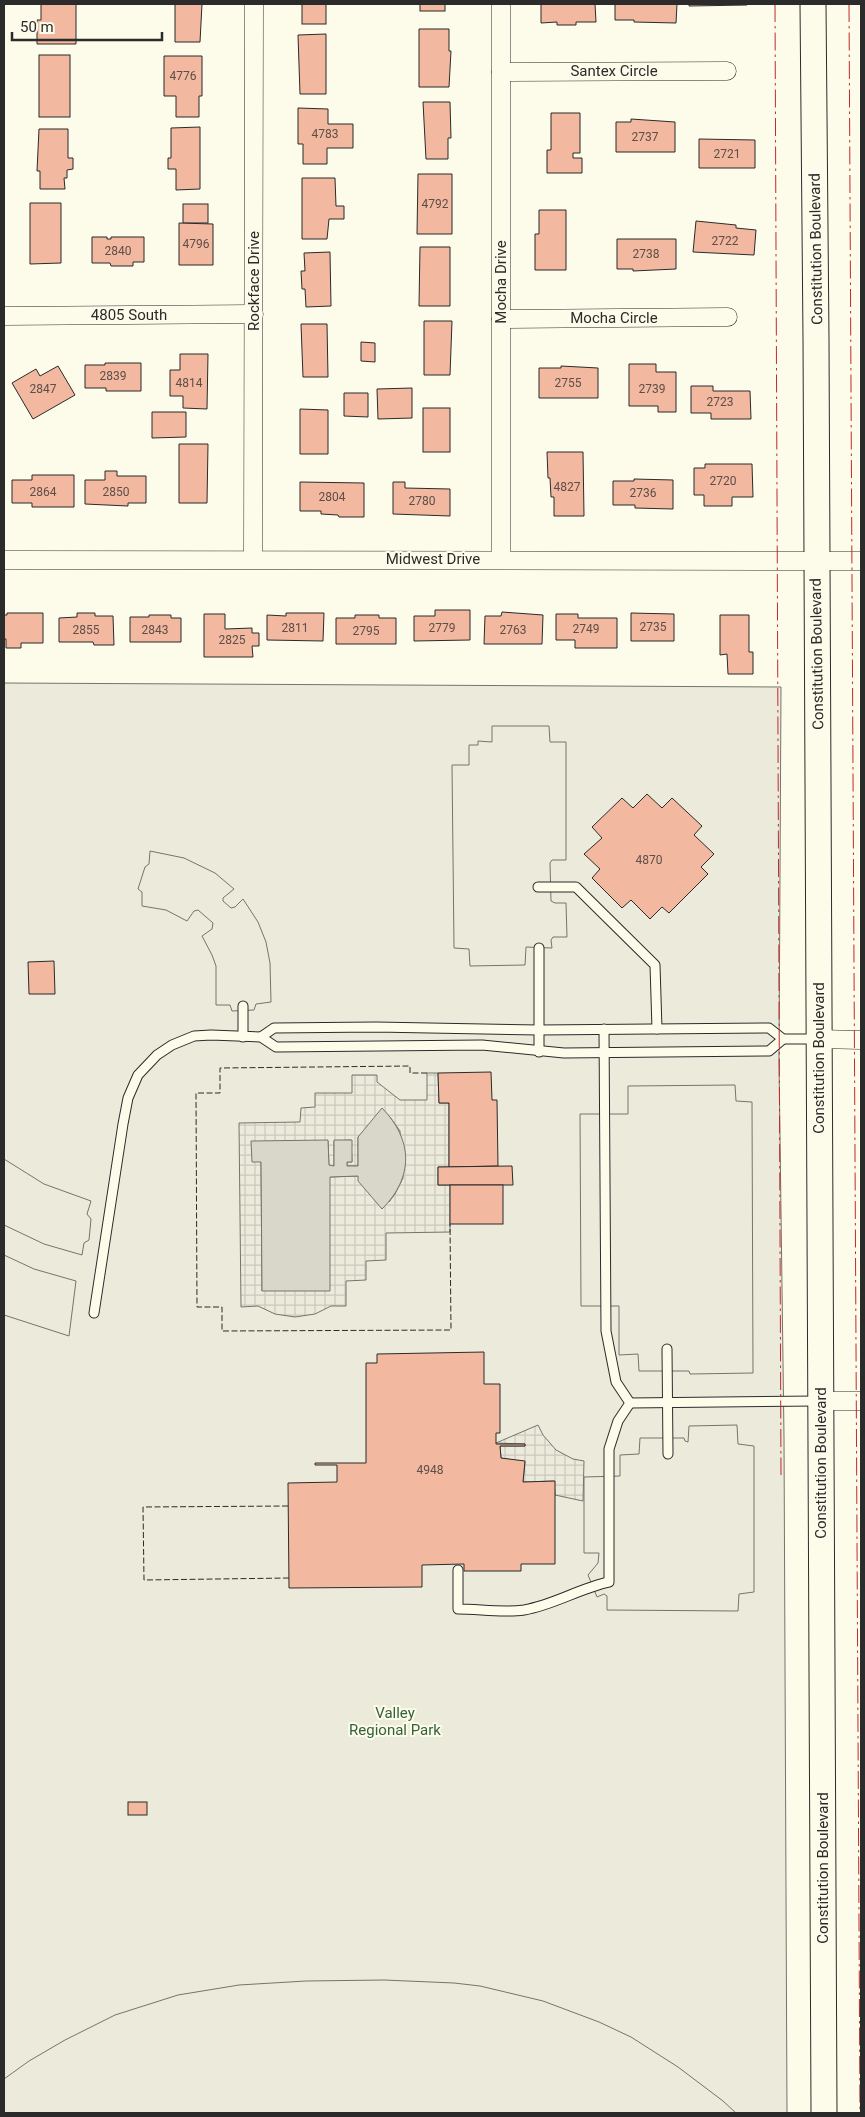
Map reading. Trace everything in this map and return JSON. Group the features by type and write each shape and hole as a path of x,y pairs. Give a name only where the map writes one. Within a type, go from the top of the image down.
{"main road":[{"name":"Constitution Boulevard","path":"813,4 824,2113"}],"street":[{"name":"Rockface Drive","path":"253,559 254,4"},
{"name":"Mocha Drive","path":"501,4 501,559"},
{"name":"Santex Circle","path":"501,72 726,71"},
{"name":"4805 South","path":"4,316 254,314"},
{"name":"Mocha Circle","path":"501,318 728,317"},
{"name":"Midwest Drive","path":"4,560 501,559 861,561"},
{"path":"818,1039 861,1040"},
{"path":"821,1401 861,1401"}],"lane":[{"path":"538,887 576,887 655,964 657,1029"},
{"path":"538,948 539,1052"},
{"path":"244,1006 244,1037"},
{"path":"261,1037 274,1028 405,1027 539,1030 768,1028 783,1039 818,1039"},
{"path":"604,1029 606,1331 614,1378 630,1403"},
{"path":"94,1313 123,1124 132,1087 138,1075 157,1055 182,1040 211,1035 261,1037 276,1047 482,1045 539,1052 604,1052 769,1051 783,1039"},
{"path":"667,1349 668,1454"},
{"path":"630,1403 821,1401"},
{"path":"458,1570 458,1609 523,1610 543,1605 594,1584 609,1582 610,1449 618,1421 630,1403"}],"green space":[{"name":"Valley Regional Park","path":"4,683 781,687 779,1061 784,1437 787,2113 4,2113"}],"shaded area":[{"path":"492,726 549,726 550,742 566,742 566,860 552,860 550,863 551,901 566,903 567,937 553,937 551,940 552,948 526,947 525,965 470,966 469,949 454,948 452,765 469,765 469,745 478,745 478,741 492,742"},
{"path":"150,851 184,858 215,873 234,889 223,898 223,901 231,908 235,907 243,899 258,922 266,942 270,963 271,1002 256,1004 254,1010 232,1011 230,1005 216,1005 216,966 202,936 212,929 213,923 198,910 194,911 187,921 166,910 142,906 142,892 138,889 145,867 149,864"},
{"path":"427,1073 438,1073 439,1103 449,1103 449,1167 438,1167 438,1185 450,1185 450,1232 386,1233 386,1260 366,1261 366,1280 346,1281 346,1306 331,1306 315,1314 295,1317 275,1314 258,1306 241,1307 239,1123 300,1122 301,1108 315,1107 315,1093 352,1093 352,1075 377,1075 377,1082 400,1100 427,1100","holes":["390,1117 400,1131 403,1178 389,1202 358,1176 329,1177 262,1291 261,1162 328,1141 329,1166 334,1166 334,1141 351,1140 352,1162 347,1162 347,1166 358,1166 358,1137"]},
{"path":"735,1085 736,1101 752,1102 753,1373 690,1374 689,1371 639,1371 638,1354 619,1355 619,1306 581,1306 580,1114 628,1114 628,1086"},
{"path":"382,1108 400,1133 406,1158 400,1184 392,1197 382,1209 358,1181 358,1176 330,1177 330,1291 262,1291 261,1162 252,1162 251,1141 328,1140 329,1165 334,1166 334,1140 352,1140 352,1162 347,1162 347,1166 358,1166 358,1137"},
{"path":"4,1159 44,1184 91,1201 87,1214 91,1219 89,1240 84,1243 82,1255 44,1244 4,1225"},
{"path":"4,1255 34,1269 76,1281 69,1336 4,1315"},
{"path":"538,1425 543,1435 556,1450 573,1459 584,1461 583,1501 555,1495 554,1481 523,1482 525,1462 501,1458 500,1446 525,1446 525,1444 496,1443"},
{"path":"737,1425 738,1444 754,1446 754,1592 739,1594 738,1611 607,1610 607,1596 604,1594 597,1597 588,1575 598,1563 599,1553 584,1553 584,1477 620,1476 620,1455 639,1454 640,1438 684,1438 688,1442 689,1426"},
{"path":"384,1980 480,1986 543,2001 599,2022 631,2037 678,2067 736,2113 4,2113 4,2079 29,2061 65,2040 115,2015 178,1995 239,1985 306,1981"}],"building":[{"path":"41,4 76,4 76,44 37,44 37,20 41,20"},
{"path":"175,4 202,4 200,42 175,42"},
{"path":"302,4 326,4 326,24 302,24"},
{"path":"420,4 445,4 445,11 420,11"},
{"path":"541,4 595,4 596,22 576,22 576,25 557,25 557,22 541,23"},
{"path":"615,4 677,4 676,23 615,20"},
{"path":"689,4 747,4 747,5 689,6"},
{"path":"419,29 449,29 449,51 451,51 449,87 419,87"},
{"path":"326,34 326,94 300,94 298,35"},
{"path":"39,55 70,55 70,117 39,117"},
{"path":"164,56 202,56 202,96 199,96 199,117 176,117 176,96 164,96"},
{"path":"423,102 450,102 451,138 448,138 448,159 426,159"},
{"path":"298,108 328,109 328,124 353,124 353,148 327,148 327,164 303,164 303,144 298,144"},
{"path":"551,113 580,113 580,153 573,153 573,158 582,158 582,173 547,173 547,150 551,150"},
{"path":"631,119 675,122 675,152 616,152 616,122 631,122"},
{"path":"200,127 200,189 176,190 176,169 168,169 168,158 171,158 171,128"},
{"path":"39,129 68,129 68,158 73,158 73,169 67,170 67,178 64,178 65,189 40,189 40,171 37,171"},
{"path":"699,139 755,140 755,168 699,168"},
{"path":"418,174 452,174 452,234 417,234"},
{"path":"302,178 335,178 336,206 344,206 344,219 329,219 327,239 302,239"},
{"path":"30,203 61,203 61,263 30,264"},
{"path":"183,204 208,204 208,223 183,223"},
{"path":"539,210 566,210 566,270 535,270 535,234 539,234"},
{"path":"696,221 736,225 736,228 756,230 754,255 693,252"},
{"path":"179,223 213,224 213,265 179,265"},
{"path":"92,237 107,237 107,239 111,239 111,237 144,237 144,262 133,262 133,266 111,266 110,263 92,263"},
{"path":"617,239 676,239 676,269 633,271 633,269 617,269"},
{"path":"420,247 450,247 450,306 419,306"},
{"path":"330,252 331,306 306,307 301,271 305,271 304,253"},
{"path":"424,321 452,321 450,375 424,375"},
{"path":"301,324 327,324 328,377 303,377"},
{"path":"361,342 375,343 375,362 361,361"},
{"path":"180,354 208,354 207,409 183,408 183,396 170,396 170,370 180,370"},
{"path":"105,363 141,363 141,391 106,391 106,388 85,388 85,365 105,365"},
{"path":"629,364 656,364 656,372 676,372 676,412 658,412 658,406 629,406"},
{"path":"58,366 75,395 33,419 12,383 36,369 40,376"},
{"path":"561,366 598,368 598,398 539,398 539,368 561,368"},
{"path":"691,386 713,386 713,391 750,391 751,419 711,419 711,413 691,413"},
{"path":"412,388 412,418 378,419 377,389"},
{"path":"344,393 368,393 368,417 344,416"},
{"path":"423,408 450,408 450,452 423,452"},
{"path":"300,409 328,410 328,454 300,454"},
{"path":"152,412 186,412 186,437 152,438"},
{"path":"179,444 208,444 207,503 179,503"},
{"path":"547,452 583,452 584,516 554,516 554,497 551,497 550,478 548,478"},
{"path":"705,464 752,464 753,497 732,497 732,506 704,506 704,495 694,495 694,468 705,468"},
{"path":"105,471 117,471 117,476 146,476 146,503 128,503 128,506 85,504 85,480 105,480"},
{"path":"32,475 74,475 74,507 32,507 32,503 12,503 12,480 32,480"},
{"path":"634,479 673,480 673,509 635,508 635,505 613,505 613,481 634,481"},
{"path":"300,482 364,483 364,517 339,517 338,515 321,514 321,511 300,511"},
{"path":"393,482 405,482 405,488 450,489 450,516 393,514"},
{"path":"435,610 470,610 470,640 414,641 414,616 435,616"},
{"path":"502,612 543,615 542,644 484,644 485,616 501,616"},
{"path":"7,613 43,613 43,643 21,643 21,648 6,648 4,615 7,615"},
{"path":"77,613 113,616 114,645 94,645 93,642 59,642 59,618 77,617"},
{"path":"286,613 324,613 323,641 267,640 267,615 286,616"},
{"path":"631,613 674,614 674,641 631,641"},
{"path":"204,614 225,614 225,629 252,628 252,633 259,633 259,646 252,646 253,657 204,657"},
{"path":"556,614 578,614 578,618 617,618 617,648 575,648 575,640 556,640"},
{"path":"149,615 171,615 171,618 181,618 181,642 130,642 130,617 149,617"},
{"path":"355,615 379,615 379,618 396,618 396,644 336,644 336,618 355,618"},
{"path":"720,615 749,615 749,652 753,652 753,674 728,674 727,654 720,655"},
{"path":"647,794 662,808 672,798 702,826 694,835 714,854 701,867 708,874 669,913 662,907 650,919 631,900 622,908 592,878 600,869 584,854 602,838 592,827 622,798 633,808"},
{"path":"54,961 55,994 29,994 28,962"},
{"path":"491,1072 492,1100 497,1100 498,1166 449,1167 449,1103 439,1103 438,1073"},
{"path":"512,1166 513,1185 438,1185 438,1167"},
{"path":"450,1185 503,1185 503,1224 450,1224"},
{"path":"484,1352 484,1384 500,1384 500,1433 496,1433 496,1444 525,1444 525,1446 500,1446 501,1458 525,1461 523,1482 555,1481 555,1564 521,1564 521,1571 464,1571 464,1564 422,1565 422,1587 289,1588 288,1483 337,1482 337,1465 315,1465 315,1463 366,1463 366,1363 377,1363 377,1354"},
{"path":"128,1802 147,1802 147,1815 128,1815"}],"fence":[{"path":"427,1073 410,1073 410,1066 220,1068 220,1093 196,1093 197,1307 222,1307 222,1331 451,1330 450,1224"},
{"path":"288,1506 143,1507 144,1580 289,1578"}],"power":[{"path":"775,4 781,1475"},
{"path":"849,4 860,2113"}]}
